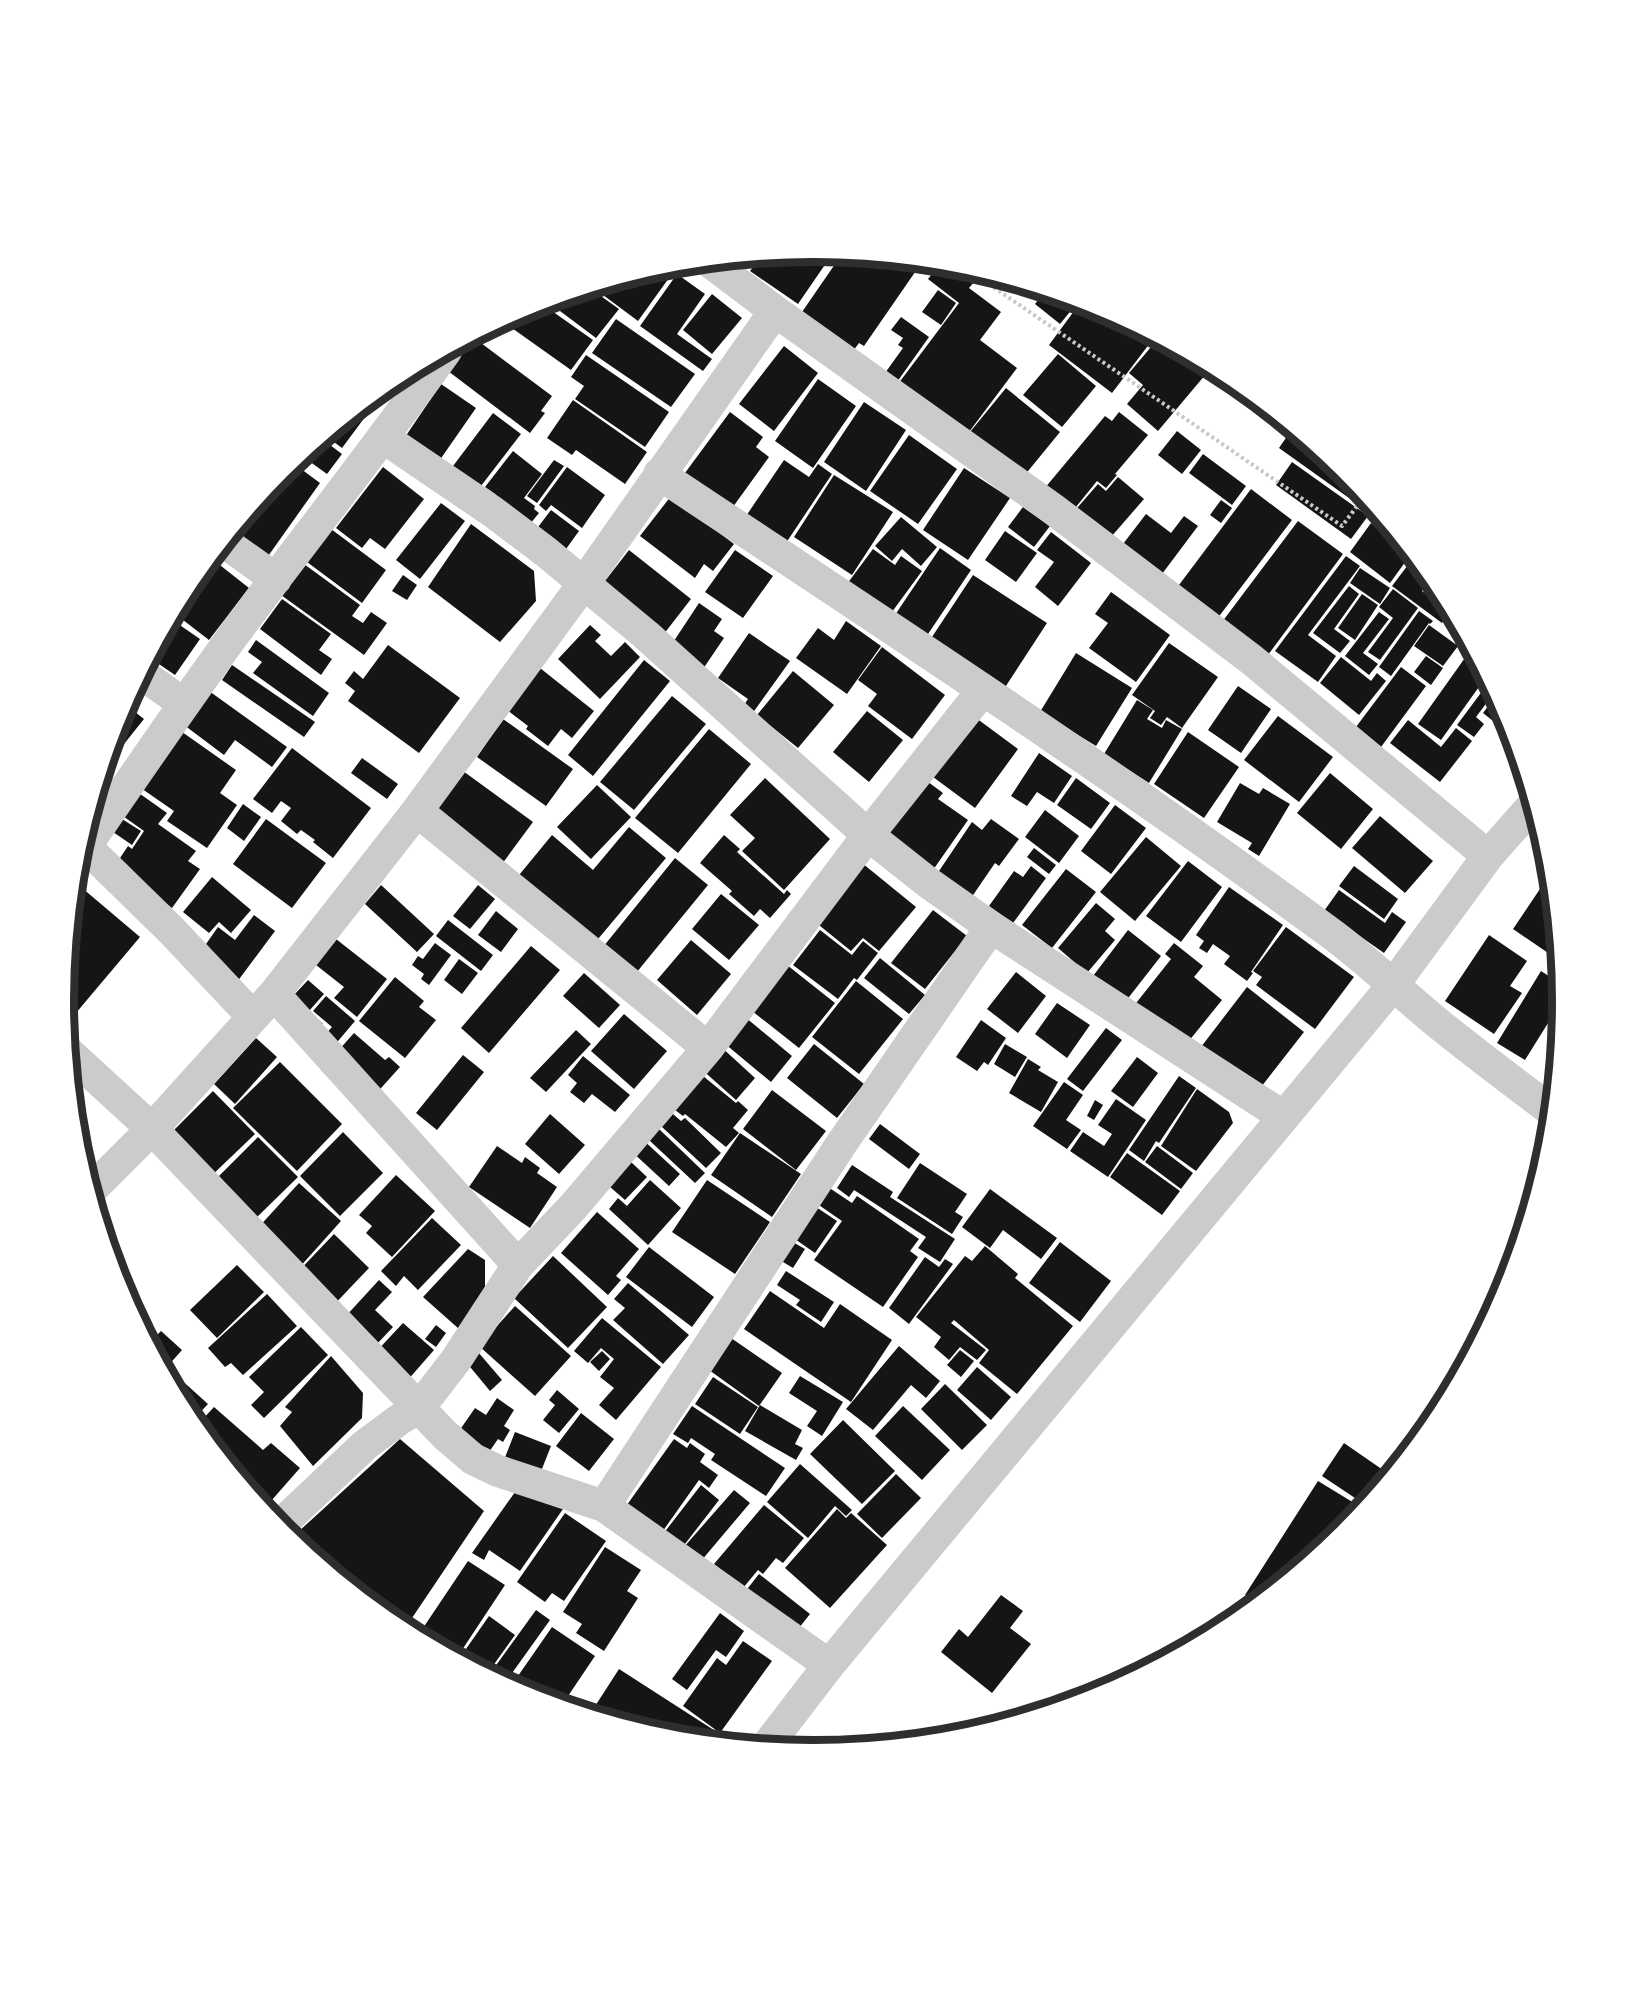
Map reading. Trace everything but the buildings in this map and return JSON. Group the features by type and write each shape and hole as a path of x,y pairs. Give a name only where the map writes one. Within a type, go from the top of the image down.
{"street":[{"path":"718,268 1053,509 1252,660 1488,856"},
{"path":"97,1184 152,1129 274,994 417,812 584,583 775,311"},
{"path":"94,829 276,579 384,438 402,390 414,379"},
{"path":"384,438 493,512 584,583 646,635 867,835 930,884 991,927 1284,1117"},
{"path":"659,474 1142,797 1331,934 1394,984 1486,1063 1545,1106"},
{"path":"230,546 276,579"},
{"path":"148,678 184,704"},
{"path":"286,1520 365,1445 419,1408 456,1360 518,1264 573,1207 708,1048 867,835 983,690"},
{"path":"417,812 708,1048"},
{"path":"772,1739 829,1665 1394,984 1488,856 1528,813"},
{"path":"90,850 172,931 253,1017"},
{"path":"604,1506 842,1143 991,927"},
{"path":"274,994 518,1264"},
{"path":"76,1059 152,1129 445,1435 473,1459 498,1471 604,1506 829,1665"}],"path":[{"path":"988,283 1342,526 1359,503"}]}
